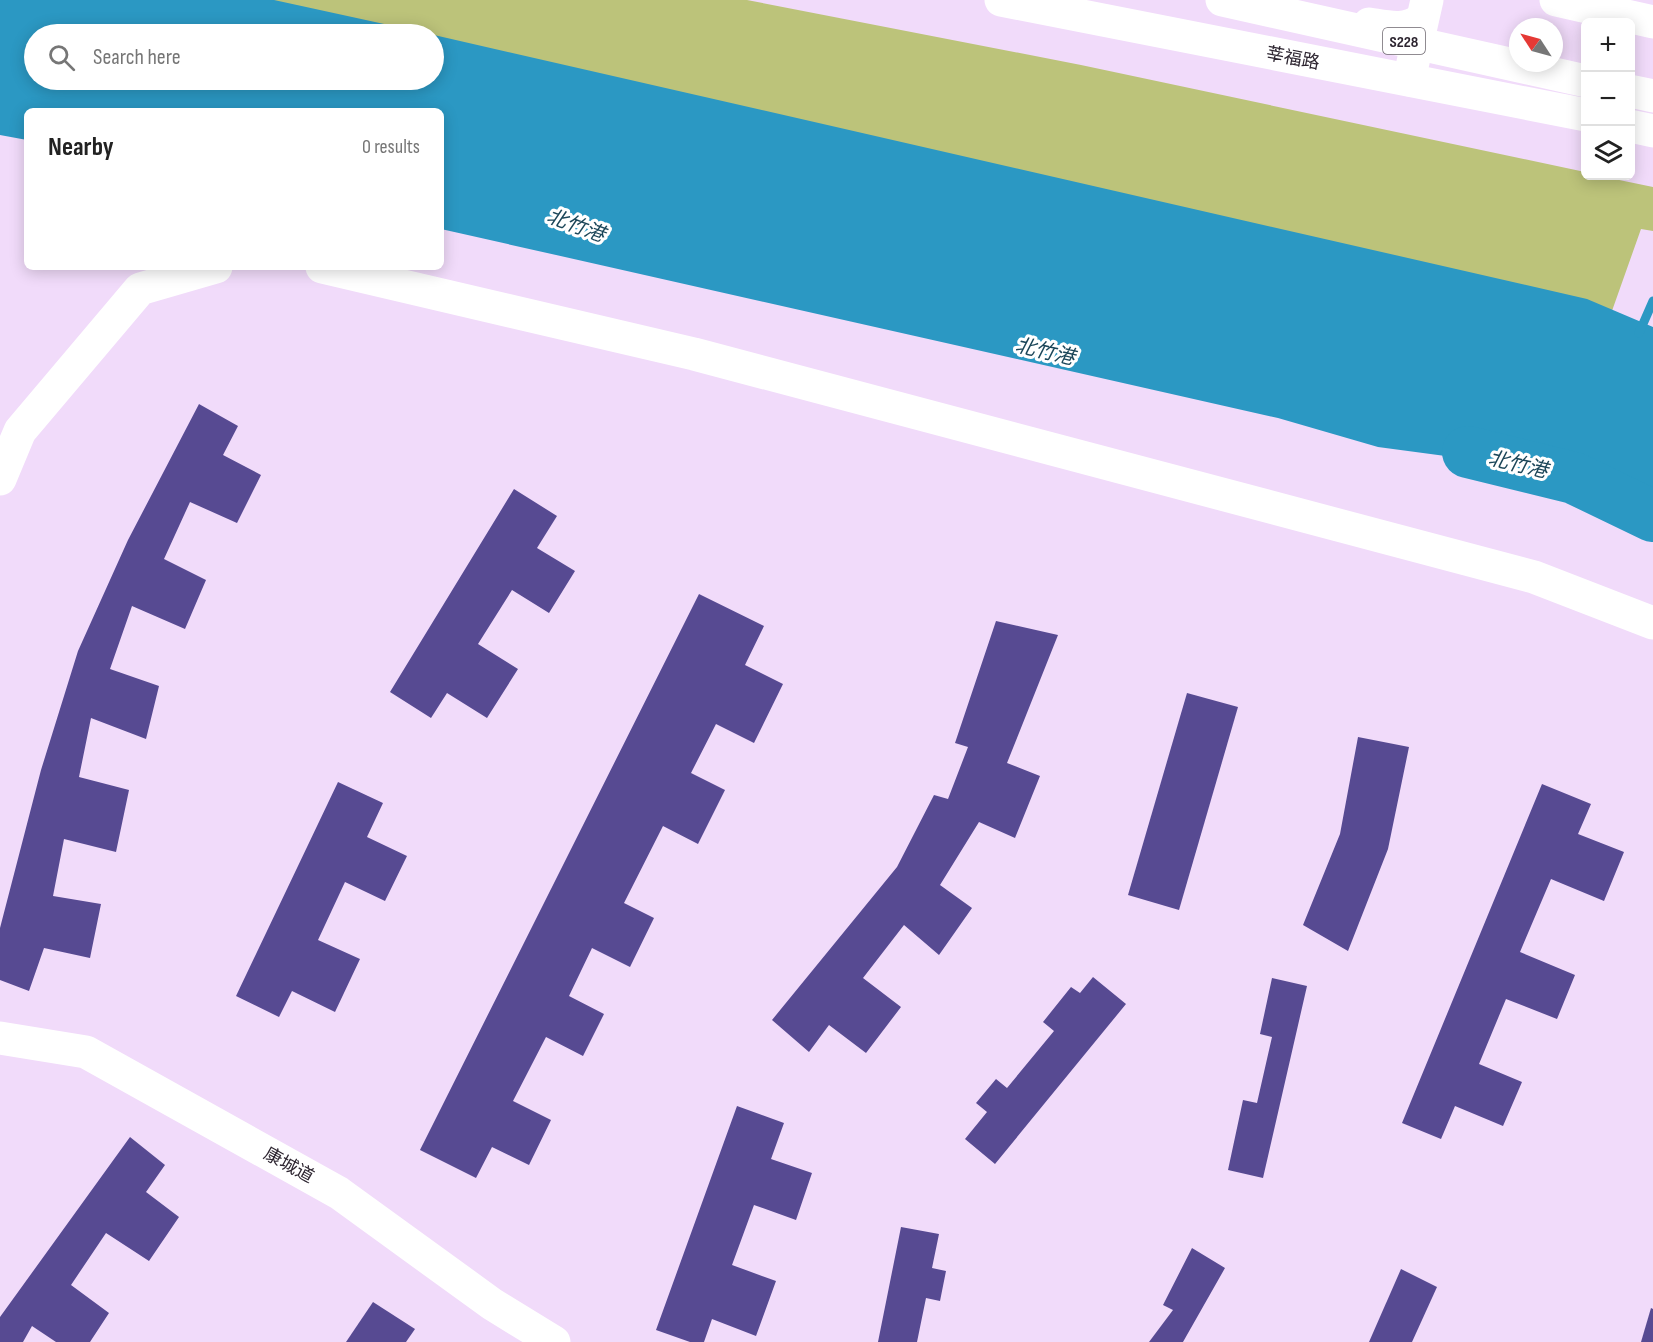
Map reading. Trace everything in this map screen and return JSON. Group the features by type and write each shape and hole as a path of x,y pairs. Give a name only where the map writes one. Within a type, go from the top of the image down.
{"main road":[{"path":"1204,0 1400,28 1413,26 1425,10"},
{"name":"S228","path":"1222,0 1581,80"},
{"path":"1556,0 1653,22"},
{"path":"1585,0 1653,13"},
{"name":"莘福路","path":"1009,1 1581,114"},
{"path":"1409,80 1425,10"},
{"path":"1635,92 1653,96"},
{"path":"1635,127 1653,131"},
{"path":"0,479 20,431 140,289 206,270"},
{"path":"335,270 694,354 1534,577 1653,623"},
{"name":"康城道","path":"0,1038 86,1052 339,1193 492,1304 554,1342"}],"green space":[{"path":"188,0 747,0 1081,65 1581,171 1581,180 1619,180 1653,187 1653,231 1641,229 1607,325 444,59 444,24 293,24"}],"water":[{"path":"0,0 274,0 384,24 24,24 24,90 444,90 444,37 1587,299 1653,327 1653,529 1542,469 1378,447 1278,418 444,230 444,108 24,108 24,139 0,135"}],"building":[{"path":"199,404 238,426 223,455 261,475 237,523 190,502 164,559 206,580 185,629 132,606 110,669 159,686 146,739 91,718 79,777 129,790 116,852 64,839 53,896 101,904 90,958 44,948 29,991 0,980 0,928 41,770 78,651 128,540"},
{"path":"514,489 557,516 537,548 575,571 549,613 512,590 478,644 518,669 487,718 447,693 431,718 390,692"},
{"path":"699,594 764,626 745,665 783,684 754,743 716,724 691,773 725,790 698,844 663,826 624,903 654,918 630,967 592,948 569,996 604,1014 583,1056 546,1037 513,1101 551,1120 529,1165 492,1147 476,1178 420,1150"},
{"path":"996,621 1058,635 1007,763 1040,776 1015,838 979,822 940,885 972,908 939,955 904,925 863,978 901,1007 866,1053 829,1025 809,1052 772,1020 897,867 934,795 948,799 968,747 955,743"},
{"path":"1187,693 1238,707 1179,910 1128,895"},
{"path":"1358,737 1409,747 1388,849 1348,951 1303,925 1340,834"},
{"path":"338,782 383,803 367,837 407,856 385,901 345,882 318,940 360,959 335,1012 292,991 279,1017 236,996"},
{"path":"1542,784 1591,804 1578,834 1624,852 1604,901 1551,879 1520,952 1575,975 1557,1019 1506,999 1479,1064 1522,1082 1503,1126 1455,1106 1441,1139 1402,1123"},
{"path":"1093,977 1126,1004 995,1164 965,1139 987,1112 976,1103 996,1079 1007,1088 1054,1031 1043,1022 1071,987 1080,993"},
{"path":"1272,978 1307,986 1263,1178 1228,1170 1243,1100 1257,1103 1272,1037 1260,1034"},
{"path":"737,1106 784,1123 771,1159 812,1173 796,1220 754,1205 732,1265 776,1281 756,1336 712,1319 704,1342 690,1342 656,1330"},
{"path":"130,1137 165,1165 146,1192 179,1217 149,1261 106,1233 71,1285 109,1313 90,1342 56,1342 32,1326 23,1342 0,1342 0,1317"},
{"path":"901,1227 939,1234 932,1268 946,1271 940,1301 926,1298 917,1342 878,1342"},
{"path":"1192,1248 1225,1268 1183,1342 1149,1342 1173,1310 1163,1305"},
{"path":"1401,1269 1437,1287 1412,1342 1369,1342"},
{"path":"373,1302 415,1329 406,1342 346,1342"},
{"path":"1651,1308 1653,1309 1653,1342 1641,1342"}],"waterway":[{"path":"1639,333 1653,301"},
{"name":"北竹港","path":"1468,452 1574,478 1653,516"}]}
